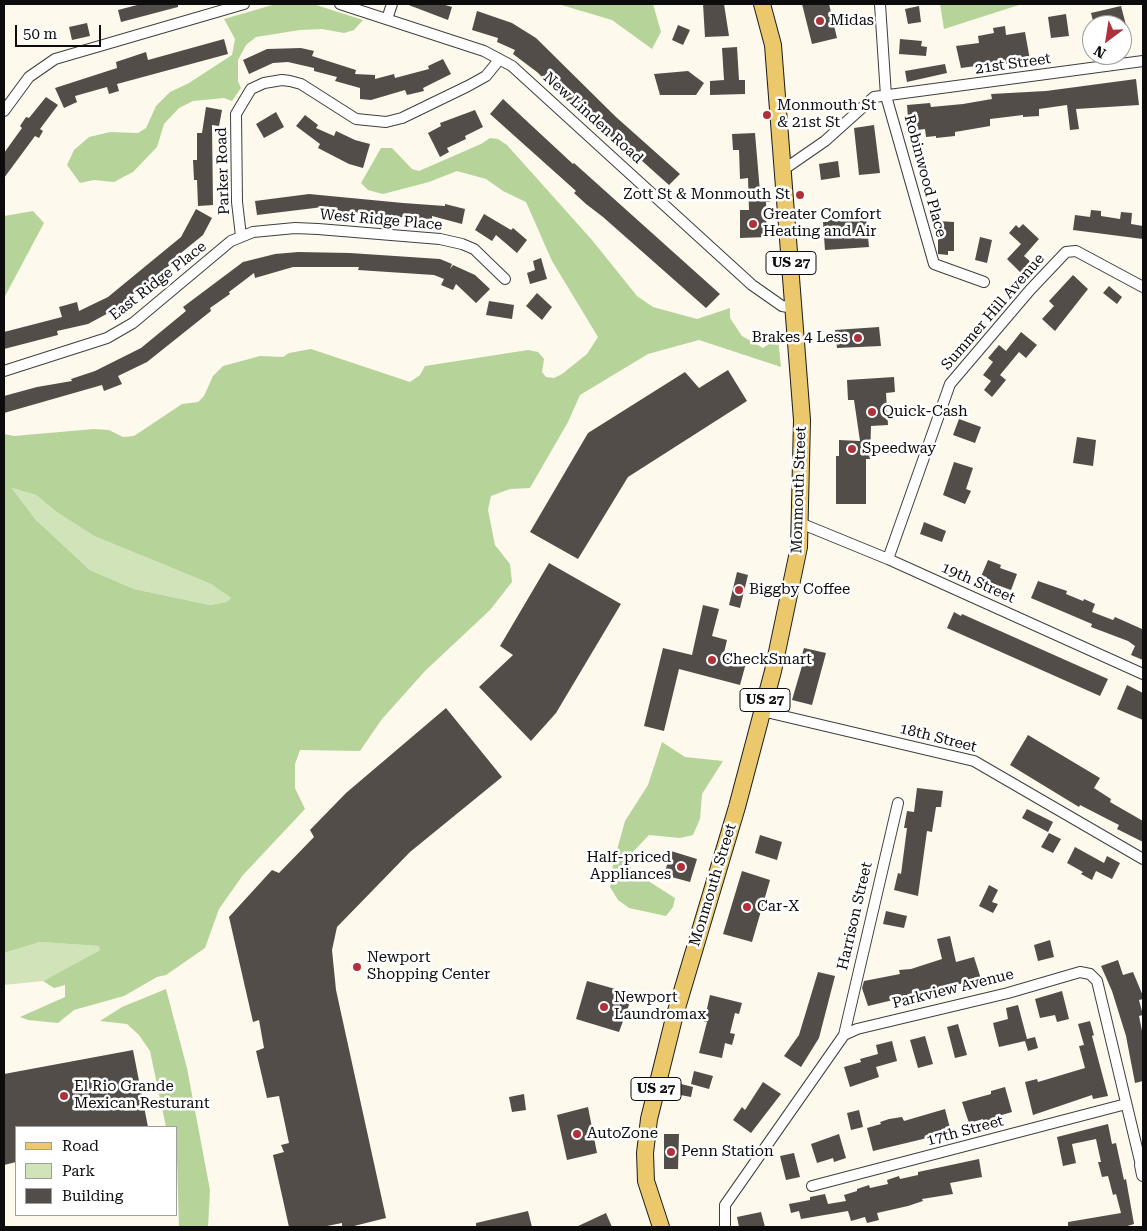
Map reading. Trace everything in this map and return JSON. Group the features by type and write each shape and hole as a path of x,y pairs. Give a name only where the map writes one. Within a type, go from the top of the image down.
{"main road":[{"name":"Monmouth Street","path":"661,1227 647,1187 646,1138 666,1050 680,1001 695,985 722,890 718,874 773,671 797,559 800,523 802,420 794,308 773,45 762,4"}],"street":[{"path":"4,111 29,77 55,59 244,4"},
{"name":"New Linden Road","path":"340,4 484,51 512,66 562,109 757,289 782,306 794,308"},
{"path":"387,19 392,4"},
{"name":"Robinwood Place","path":"880,4 886,96 934,264 984,282"},
{"name":"Parker Road","path":"241,236 238,202 236,114 251,89 264,83 282,80 290,81 301,84 356,119 386,122 402,118 468,86 486,76 498,60"},
{"name":"21st Street","path":"783,170 825,141 874,97 1143,61"},
{"name":"West Ridge Place","path":"241,236 253,232 295,228 440,239 462,244 474,250 505,279"},
{"name":"East Ridge Place","path":"4,371 88,344 126,326 232,241 241,236"},
{"name":"Summer Hill Avenue","path":"888,559 950,384 1036,284 1066,252 1076,251 1143,287"},
{"name":"19th Street","path":"800,523 888,559 1143,674"},
{"name":"18th Street","path":"762,711 974,761 1143,860"},
{"name":"Harrison Street","path":"844,1036 898,803"},
{"name":"Parkview Avenue","path":"844,1036 857,1029 1086,972 1096,981 1142,1168"},
{"path":"725,1227 725,1205 844,1036"},
{"name":"17th Street","path":"812,1186 1126,1104"}],"green space":[{"path":"276,4 313,4 363,20 354,30 344,33 322,29 300,30 256,37 246,45 238,60 238,81 241,88 232,101 224,98 193,101 179,108 164,124 157,147 133,172 114,182 94,180 80,183 67,165 74,150 89,137 110,132 138,133 146,128 156,106 170,92 189,83 232,55 235,39 224,19"},
{"path":"558,4 653,4 661,32 652,49 612,20"},
{"path":"940,4 1022,4 944,29"},
{"path":"490,138 498,139 507,145 592,240 637,296 653,307 697,319 730,308 730,318 742,336 763,348 778,338 781,367 699,340 648,354 580,395 568,422 530,488 510,489 491,496 488,510 495,545 510,564 512,582 490,610 425,671 382,719 360,751 300,750 295,764 295,788 305,809 243,875 219,909 205,948 166,975 157,977 124,996 74,1010 58,1023 28,1020 20,1017 65,997 65,985 54,988 43,981 100,950 99,946 40,942 4,953 4,434 14,436 94,429 109,430 123,437 134,436 182,404 198,402 204,396 213,376 223,366 260,356 283,357 289,353 311,349 410,382 420,375 425,366 528,350 538,352 544,359 542,372 546,377 554,378 562,374 587,354 598,337 552,261 526,202 503,191 486,179 457,171 429,182 383,194 368,190 361,183 381,148 392,148 412,169 419,171 481,144","holes":["12,488 36,495 58,513 94,536 211,584 231,598 226,602 210,605 134,589 90,570 36,520"]},
{"path":"33,211 44,223 4,298 4,216"},
{"path":"12,488 36,495 58,513 94,536 211,584 231,598 226,602 210,605 134,589 90,570 36,520"},
{"path":"662,742 685,757 723,761 702,794 700,819 693,835 680,838 649,835 631,854 631,870 675,898 673,907 666,916 629,908 618,900 610,887 613,864 625,821 648,785"},
{"path":"40,942 100,946 100,950 43,981 4,985 4,953"},
{"path":"166,989 187,1068 210,1190 208,1227 179,1227 178,1126 166,1126 150,1051 139,1035 127,1024 100,1021 122,1007"}],"building":[{"path":"141,4 178,4 178,7 121,22 118,10"},
{"path":"406,4 442,4 452,7 448,20"},
{"path":"703,4 724,4 729,36 705,37"},
{"name":"Midas","path":"802,4 829,4 837,38 812,44"},
{"path":"919,6 921,22 908,24 905,9"},
{"path":"1121,6 1123,15 1092,15 1091,13"},
{"path":"477,11 512,23 536,38 616,117 680,174 669,185 641,160 623,148 586,114 584,117 537,72 513,54 515,50 497,42 498,38 472,30"},
{"path":"1066,14 1069,36 1051,38 1048,17"},
{"path":"87,23 90,36 72,40 69,27"},
{"path":"678,25 690,30 683,45 672,40"},
{"path":"1005,26 1006,35 1025,32 1030,60 983,67 983,65 961,68 956,46 979,43 978,36 994,33 993,28"},
{"path":"224,39 228,54 117,84 119,91 109,94 107,87 75,96 77,102 64,108 55,88 117,68 116,62 146,52 148,60"},
{"path":"900,39 922,41 921,46 927,47 926,56 899,54"},
{"path":"737,47 739,80 745,80 745,94 710,95 710,81 724,80 722,48"},
{"path":"301,48 314,51 312,56 356,70 355,74 375,75 375,79 394,74 395,78 429,69 428,66 443,59 451,74 423,88 424,91 407,95 405,90 371,100 360,99 360,88 335,81 337,77 314,71 314,68 288,62 273,63 249,74 243,60 267,49"},
{"path":"945,64 947,73 907,82 905,71"},
{"path":"688,71 704,83 696,95 660,95 654,74"},
{"path":"1136,79 1139,105 1076,109 1079,129 1070,130 1067,105 1039,109 1039,116 1023,117 1023,115 990,119 990,126 955,132 955,136 936,138 936,136 926,137 925,129 918,130 916,117 908,118 907,105 930,103 931,107 963,104 992,99 991,94 1046,91"},
{"path":"46,97 58,105 40,129 43,131 39,138 35,136 4,178 4,153 22,128 20,126 26,117 29,118"},
{"path":"503,99 573,164 720,294 706,308 586,204 574,193 576,191 490,114"},
{"path":"206,107 222,110 219,126 212,125 213,205 198,206 197,180 194,180 193,160 197,160 197,133 202,133"},
{"path":"475,110 483,127 465,136 466,139 447,148 449,152 440,157 428,133 441,126 440,123"},
{"path":"276,112 284,127 264,138 256,124"},
{"path":"305,115 318,125 316,128 334,136 336,131 355,140 370,144 363,168 349,164 318,148 320,144 296,126"},
{"path":"874,125 880,173 859,175 854,128"},
{"path":"755,133 760,192 770,192 770,202 766,202 767,237 740,238 740,210 749,210 748,178 740,179 739,150 733,150 732,134"},
{"path":"838,161 840,177 821,180 819,164"},
{"path":"309,194 403,203 445,206 445,204 465,209 462,224 432,216 432,219 411,218 322,210 323,207 257,215 255,201"},
{"path":"196,209 212,218 203,235 170,262 171,264 114,310 88,324 57,331 58,335 4,349 4,332 62,317 59,307 77,302 79,311 108,297 181,237"},
{"path":"1091,210 1101,211 1101,216 1120,219 1121,212 1132,213 1131,224 1143,226 1143,239 1073,230 1075,215 1090,217"},
{"path":"484,214 511,230 513,228 527,240 517,253 496,235 492,241 475,230"},
{"path":"866,216 869,247 825,250 823,222 828,222 828,219"},
{"path":"938,221 954,222 954,251 948,251 948,255 938,254"},
{"path":"1023,224 1039,239 1024,256 1032,263 1022,274 1007,259 1021,244 1009,233 1016,225 1019,228"},
{"path":"980,237 992,240 987,263 975,260"},
{"path":"298,252 350,253 440,259 452,264 450,269 453,265 475,275 490,289 476,303 456,284 453,290 441,285 444,279 434,275 358,270 359,267 293,267 255,278 254,273 210,308 211,311 147,362 118,376 122,384 104,391 102,385 4,413 4,396 37,387 72,381 71,379 95,371 141,348 186,311 183,307 243,262 275,254"},
{"path":"541,258 547,279 530,284 527,273 535,270 533,261"},
{"path":"1073,275 1088,289 1055,331 1042,319 1054,306 1049,301"},
{"path":"1109,286 1122,297 1117,304 1103,293"},
{"path":"537,293 552,307 542,320 526,306"},
{"path":"489,301 514,305 512,319 486,315"},
{"name":"Brakes 4 Less","path":"879,327 881,346 837,348 835,330"},
{"path":"1021,332 1037,345 1026,358 1019,352 1000,375 1006,380 992,397 984,390 991,381 983,375 993,362 988,358 999,345 1006,351"},
{"path":"728,370 747,401 628,477 578,559 530,532 588,433 685,372 699,388"},
{"path":"894,377 895,392 886,393 888,425 871,426 870,459 866,459 866,504 836,504 836,456 839,456 839,440 860,441 854,400 848,400 847,380"},
{"path":"959,419 981,427 975,443 953,435"},
{"path":"1077,437 1096,440 1093,466 1073,463"},
{"path":"954,462 973,468 966,489 971,491 965,504 943,495"},
{"path":"924,522 946,531 942,542 920,534"},
{"path":"988,560 1001,565 1000,568 1017,574 1011,590 980,579"},
{"path":"549,563 621,604 556,713 531,741 479,687 513,655 500,646"},
{"name":"Biggby Coffee","path":"737,572 748,575 740,608 729,605"},
{"path":"1038,581 1067,591 1066,594 1083,601 1084,599 1095,604 1092,612 1113,620 1115,617 1142,629 1143,626 1143,660 1131,655 1135,646 1128,641 1091,627 1092,624 1031,598"},
{"path":"703,605 719,609 712,636 727,640 723,657 746,663 740,685 679,669 664,731 644,726 663,648 692,655"},
{"path":"954,612 1108,679 1100,696 947,628"},
{"path":"804,648 826,653 812,705 792,700 804,659 801,658"},
{"path":"1127,685 1143,693 1143,720 1117,709"},
{"path":"446,708 502,777 410,852 337,927 332,950 336,990 386,1218 350,1227 342,1227 342,1223 322,1227 289,1227 273,1155 284,1152 281,1145 289,1143 279,1096 267,1098 256,1051 264,1048 259,1020 253,1022 229,917 272,870 279,873 314,837 310,830 346,793"},
{"path":"1028,735 1100,778 1094,788 1111,799 1110,802 1143,821 1143,842 1117,829 1119,825 1080,805 1079,807 1010,765"},
{"path":"917,788 943,791 941,807 936,807 932,832 927,831 918,896 894,890 898,873 901,874 907,828 904,828 907,811 914,812"},
{"path":"1027,809 1053,822 1048,832 1022,818"},
{"path":"1049,833 1061,839 1053,853 1041,847"},
{"path":"760,835 782,842 777,860 755,853"},
{"path":"1075,847 1104,863 1107,856 1120,863 1112,879 1096,871 1092,880 1081,874 1083,872 1067,863"},
{"name":"Half-priced Appliances","path":"671,851 697,859 690,882 664,875"},
{"name":"Car-X","path":"742,871 770,880 752,942 723,934"},
{"path":"989,885 998,890 992,902 998,904 993,913 979,906"},
{"path":"886,911 907,916 904,928 883,924"},
{"path":"950,936 956,962 974,957 981,979 868,1006 862,988 864,981 900,974 899,970 911,969 942,959 937,939"},
{"path":"1050,940 1054,957 1038,961 1034,945"},
{"path":"1118,960 1123,975 1133,972 1143,996 1143,999 1139,1000 1143,1015 1139,1016 1143,1036 1143,1081 1135,1083 1126,1036 1112,991 1101,966"},
{"path":"818,972 835,976 819,1038 801,1067 784,1056 799,1035"},
{"name":"Newport Laundromax","path":"587,981 633,994 619,1032 576,1019"},
{"path":"1062,991 1069,1019 1057,1022 1055,1015 1040,1018 1035,999"},
{"path":"710,995 742,1003 739,1014 735,1013 730,1033 735,1034 732,1045 725,1043 722,1058 699,1053 707,1022 704,1022"},
{"path":"1018,1005 1027,1039 1035,1037 1038,1048 1028,1051 1025,1041 999,1047 993,1023 1008,1019 1006,1008"},
{"path":"1090,1021 1094,1035 1092,1036 1108,1096 1093,1099 1092,1095 1033,1115 1025,1082 1037,1079 1038,1082 1085,1068 1079,1046 1084,1045 1078,1024"},
{"path":"958,1024 967,1055 955,1058 947,1027"},
{"path":"925,1036 933,1064 918,1068 910,1040"},
{"path":"892,1041 897,1061 876,1067 879,1077 850,1087 844,1067 861,1062 860,1059 878,1054 876,1045"},
{"path":"133,1050 148,1126 15,1126 15,1162 4,1165 4,1074"},
{"path":"694,1071 713,1076 709,1089 691,1084"},
{"path":"763,1082 781,1094 751,1133 733,1120 742,1107 745,1110"},
{"path":"677,1083 693,1087 691,1097 675,1094"},
{"path":"1005,1087 1012,1112 995,1117 996,1120 984,1123 983,1119 969,1123 962,1102 991,1094 991,1091"},
{"path":"524,1094 526,1110 512,1112 509,1097"},
{"name":"AutoZone","path":"588,1107 597,1153 567,1160 557,1115"},
{"path":"945,1109 950,1128 923,1139 873,1151 867,1128 881,1124 880,1122 889,1119 902,1117 904,1121"},
{"path":"859,1110 863,1127 851,1130 847,1113"},
{"path":"1108,1124 1112,1144 1116,1143 1124,1180 1126,1179 1134,1224 1124,1227 1068,1227 1068,1222 1121,1213 1116,1194 1113,1195 1108,1176 1102,1177 1098,1162 1101,1162 1096,1139 1072,1144 1076,1163 1063,1166 1057,1137"},
{"name":"Penn Station","path":"664,1134 679,1134 678,1169 664,1169"},
{"path":"839,1134 846,1158 834,1162 833,1158 817,1163 811,1144"},
{"path":"794,1153 800,1177 786,1180 780,1156"},
{"path":"979,1159 982,1177 950,1183 953,1194 922,1199 923,1201 908,1206 877,1213 879,1220 867,1223 865,1217 851,1221 848,1211 801,1219 799,1211 791,1213 789,1204 810,1200 810,1197 825,1194 828,1204 846,1201 844,1195 869,1185 870,1188 888,1184 887,1180 899,1176 900,1179 918,1175 918,1172"},
{"path":"528,1211 532,1227 476,1227 476,1223"},
{"path":"761,1212 765,1227 739,1227 737,1217"},
{"path":"606,1213 612,1227 576,1227"}],"place":[{"name":"Midas","path":"820,21"},
{"name":"Monmouth St & 21st St","path":"767,115"},
{"name":"Zott St & Monmouth St","path":"800,195"},
{"name":"Greater Comfort Heating and Air","path":"753,224"},
{"name":"Brakes 4 Less","path":"858,338"},
{"name":"Quick-Cash","path":"872,412"},
{"name":"Speedway","path":"852,449"},
{"name":"Biggby Coffee","path":"739,590"},
{"name":"CheckSmart","path":"712,660"},
{"name":"Half-priced Appliances","path":"681,867"},
{"name":"Car-X","path":"747,907"},
{"name":"Newport Shopping Center","path":"357,967"},
{"name":"Newport Laundromax","path":"604,1007"},
{"name":"El Rio Grande Mexican Resturant","path":"64,1096"},
{"name":"AutoZone","path":"577,1134"},
{"name":"Penn Station","path":"671,1152"}]}
